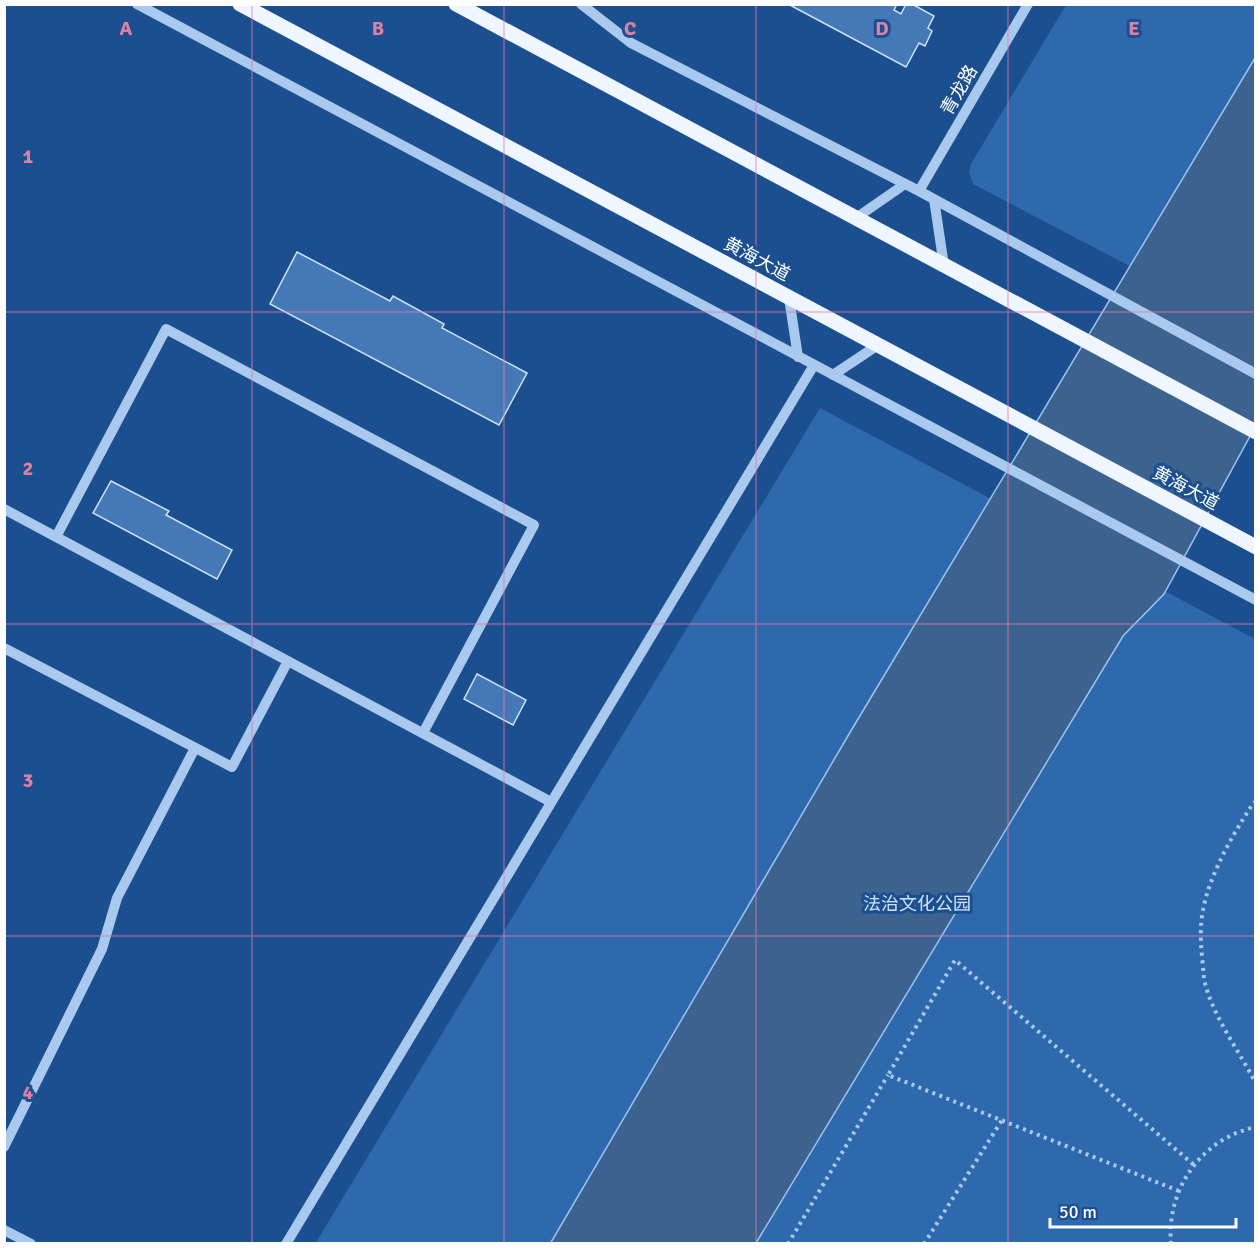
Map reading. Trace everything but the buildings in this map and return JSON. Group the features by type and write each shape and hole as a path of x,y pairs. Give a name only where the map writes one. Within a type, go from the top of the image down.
{"main road":[{"name":"黄海大道","path":"240,4 1256,547"},
{"path":"456,4 1256,432"}],"street":[{"path":"137,4 1256,600"},
{"path":"581,4 631,42 919,191 1256,374"},
{"name":"青龙路","path":"919,191 1028,4"},
{"path":"856,219 905,184"},
{"path":"934,199 944,266"},
{"path":"789,298 798,357"},
{"path":"56,537 166,329 534,525 423,733"},
{"path":"834,375 878,345"},
{"path":"286,1244 814,365"},
{"path":"4,509 551,802"},
{"path":"4,648 232,767 288,661"},
{"path":"4,1148 102,949 117,898 195,748"},
{"path":"4,1230 31,1244"}],"path":[{"path":"1256,801 1229,841 1207,893 1200,927 1206,988 1256,1084"},
{"path":"788,1243 955,960 1194,1165"},
{"path":"888,1075 1179,1191"},
{"path":"924,1244 1002,1120"},
{"path":"1171,1244 1174,1202 1181,1184 1194,1165 1204,1153 1219,1142 1235,1133 1256,1126"}],"green space":[{"path":"1066,5 1255,5 1255,332 973,184 969,172 971,164"},
{"name":"法治文化公园","path":"820,408 1255,639 1255,1243 315,1244"}],"shaded area":[{"path":"1255,58 1255,427 1164,594 1123,636 756,1243 550,1244 852,729"}]}
